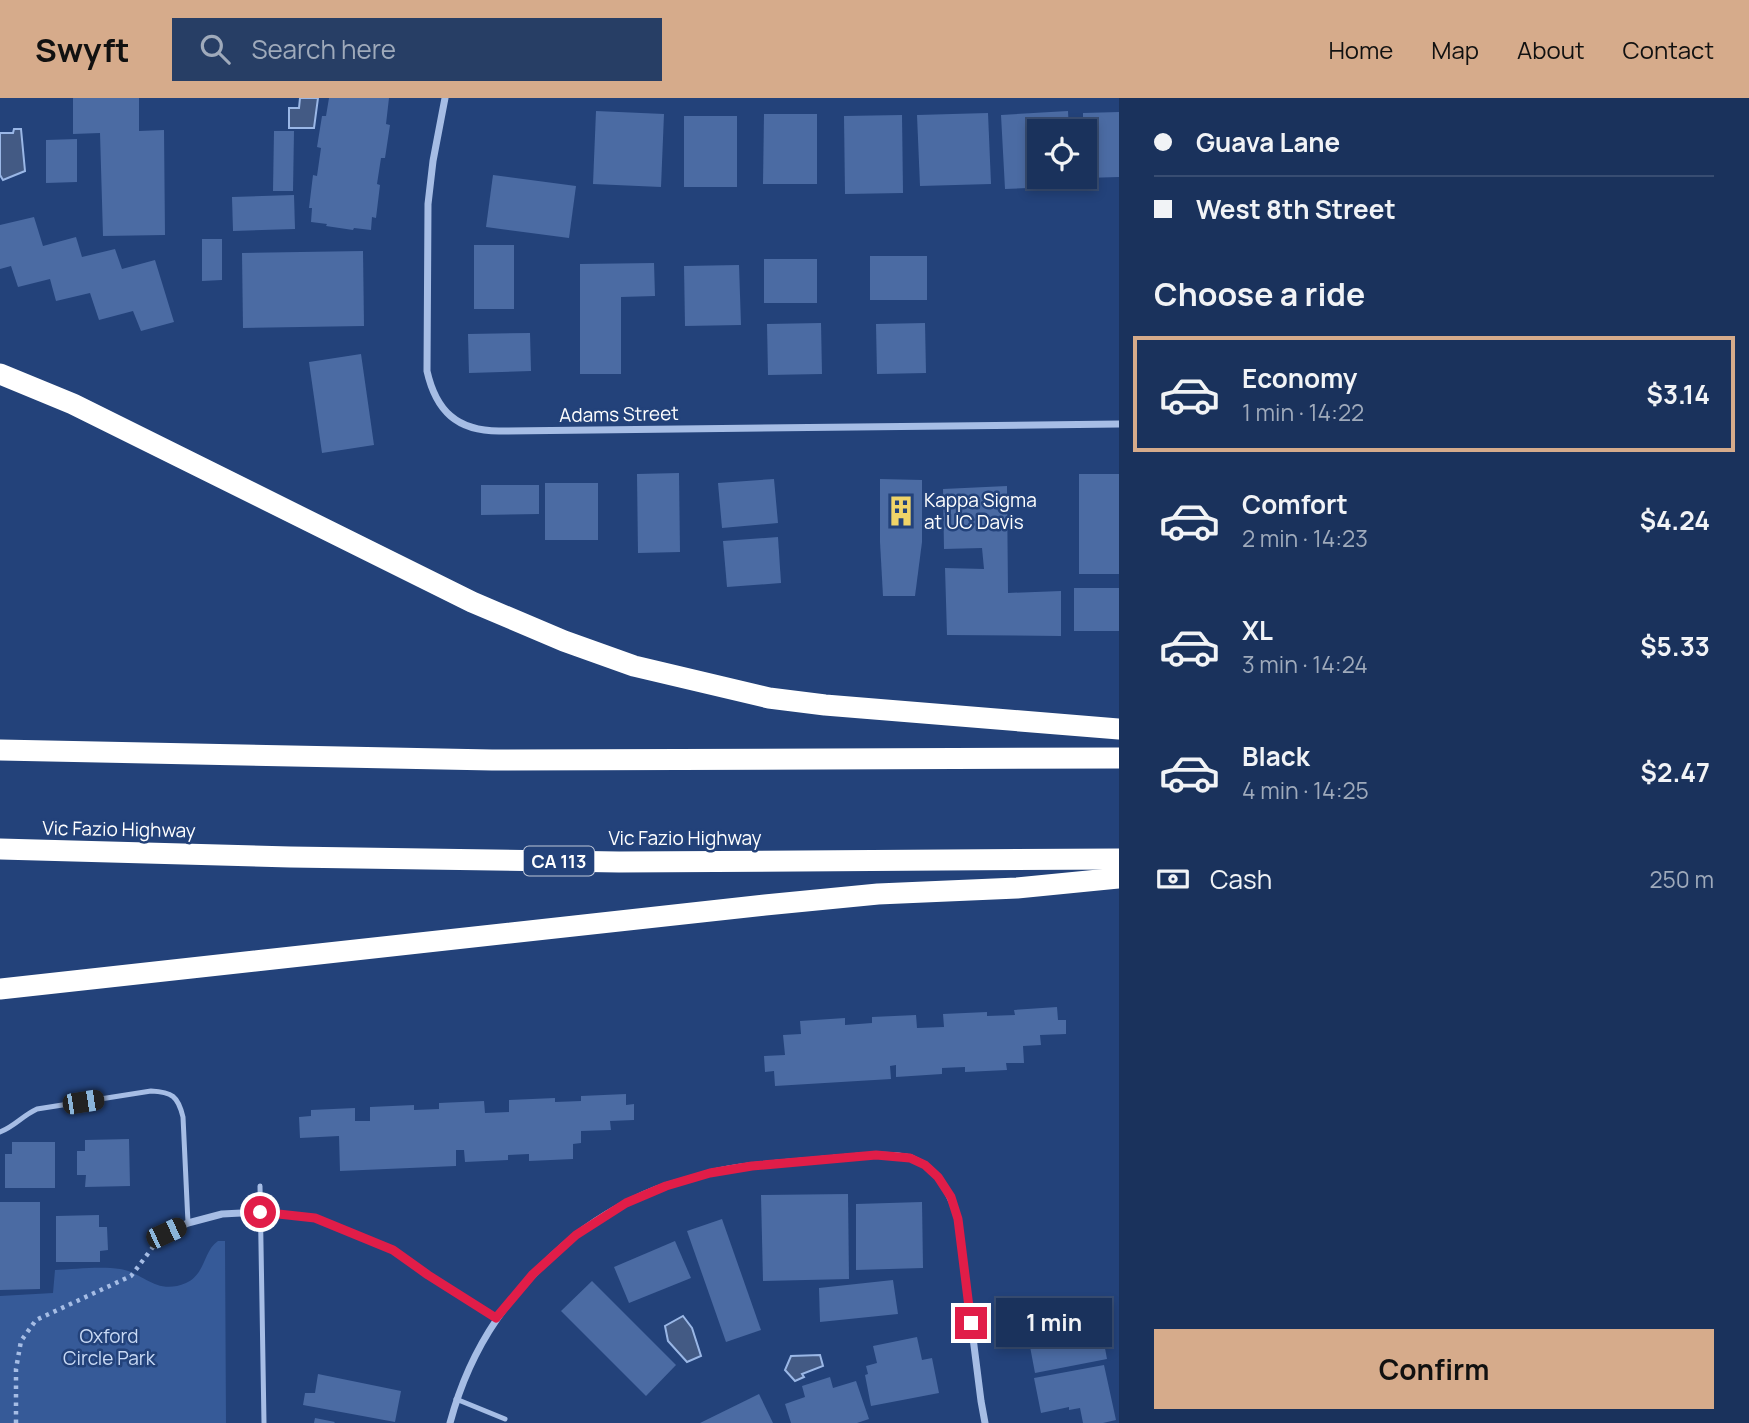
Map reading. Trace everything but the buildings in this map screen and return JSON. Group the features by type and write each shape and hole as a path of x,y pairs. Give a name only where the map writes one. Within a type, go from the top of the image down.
{"highway":[{"path":"0,374 73,404 472,603 634,666 769,698 1119,729"},
{"path":"0,750 492,760 1119,758"},
{"name":"Vic Fazio Highway","path":"0,849 619,862 1119,859"},
{"path":"0,989 765,905 878,894 1017,888 1119,878"}],"street":[{"name":"Adams Street","path":"445,98 428,204 427,372 442,409 464,425 499,431 1119,424"},
{"path":"450,1423 456,1399 473,1358 496,1318 533,1274 576,1235 626,1203 666,1186 710,1173 752,1166 876,1155 910,1158 925,1165 938,1177 951,1197 958,1219 985,1423"},
{"path":"166,1233 188,1223 222,1214 260,1212 315,1218 393,1250 496,1318"}],"lane":[{"path":"0,1132 37,1109 151,1091 167,1093 180,1104 183,1117 188,1223"},
{"path":"260,1186 264,1423"},
{"path":"456,1399 505,1419"}],"path":[{"path":"16,1423 16,1369 21,1341 36,1320 131,1276 166,1233"}],"green space":[{"name":"Oxford Circle Park","path":"218,1241 225,1241 226,1423 0,1423 0,1296 53,1293 55,1270 79,1268 120,1269 158,1285 175,1286 193,1279"}],"shaded area":[{"path":"300,98 318,98 314,128 289,128 289,108 299,108"},
{"path":"14,129 21,129 25,171 3,180 0,175 0,133 13,133"},
{"path":"683,1316 692,1328 701,1356 687,1362 668,1341 665,1326"},
{"path":"820,1355 823,1366 802,1374 804,1377 795,1381 785,1370 791,1356"}],"place":[{"name":"Kappa Sigma at UC Davis","path":"901,511"}],"route":[{"path":"260,1212 315,1218 393,1250 496,1318 533,1274 576,1235 626,1203 666,1186 710,1173 752,1166 876,1155 910,1158 925,1165 938,1177 951,1197 958,1219 971,1323"}]}
